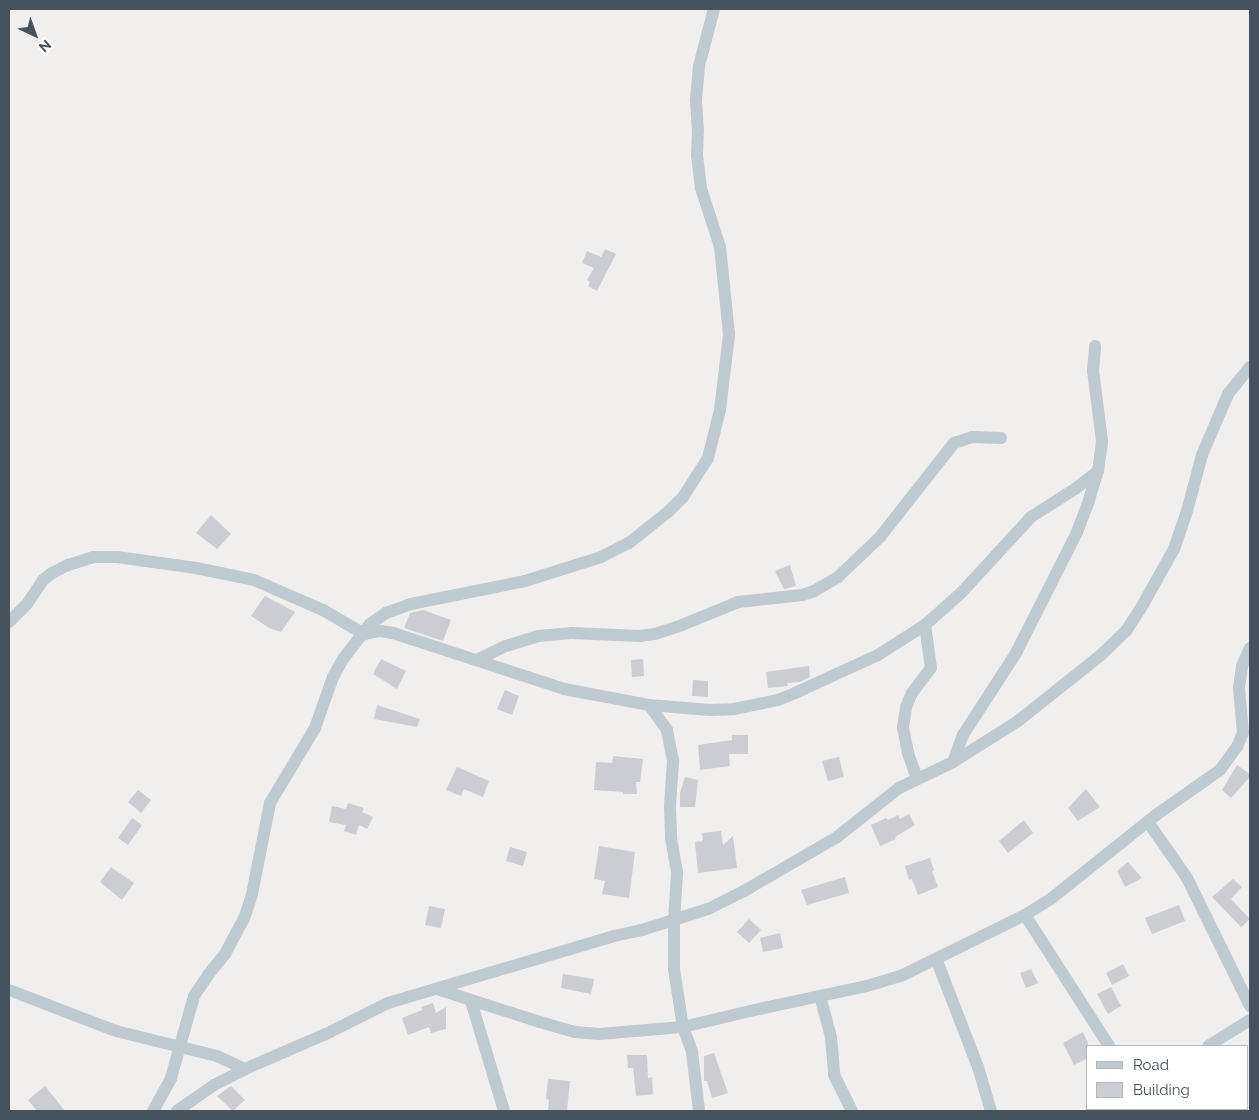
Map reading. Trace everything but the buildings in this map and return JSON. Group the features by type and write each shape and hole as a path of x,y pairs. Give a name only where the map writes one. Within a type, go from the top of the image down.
{"street":[{"path":"153,1111 171,1078 194,996 225,954 244,919 252,894 270,803 315,728 333,677 362,633 379,616 411,604 526,582 601,558 629,543 668,512 683,497 708,458 720,410 729,334 720,247 701,188 697,156 696,100 699,66 714,9"},
{"path":"953,762 963,735 1016,653 1078,532 1098,471 1102,441 1093,371 1095,346"},
{"path":"177,1111 214,1086 245,1069 330,1032 388,1003 674,921 708,909 744,891 837,837 899,788 953,762 1018,721 1101,655 1126,630 1156,584 1174,549 1202,455 1228,394 1250,367"},
{"path":"477,660 506,646 538,636 571,633 640,636 655,634 682,626 738,602 802,595 814,591 838,577 880,537 907,500 954,443 972,437 1001,438"},
{"path":"9,622 27,604 43,580 52,573 94,557 117,557 196,568 254,580 323,610 362,633 387,632 564,689 649,704 715,710 734,709 778,700 878,655 925,625 962,592 1031,517 1075,489 1098,471"},
{"path":"917,779 908,753 903,727 906,707 912,693 931,668 925,625"},
{"path":"436,989 575,1032 599,1034 683,1027 888,981 937,961 1025,915 1059,892 1148,822 1220,770 1237,747 1243,733 1239,688 1242,666 1250,648"},
{"path":"649,704 667,730 674,761 670,806 671,838 677,873 674,921 675,977 683,1027 692,1052 699,1111"},
{"path":"1148,822 1165,844 1191,885 1250,1006"},
{"path":"1025,915 1108,1045"},
{"path":"937,961 978,1067 991,1111"},
{"path":"9,990 116,1031 216,1056 245,1069"},
{"path":"820,996 831,1037 834,1075 852,1111"},
{"path":"471,1001 504,1111"},
{"path":"1210,1045 1250,1020"}]}
